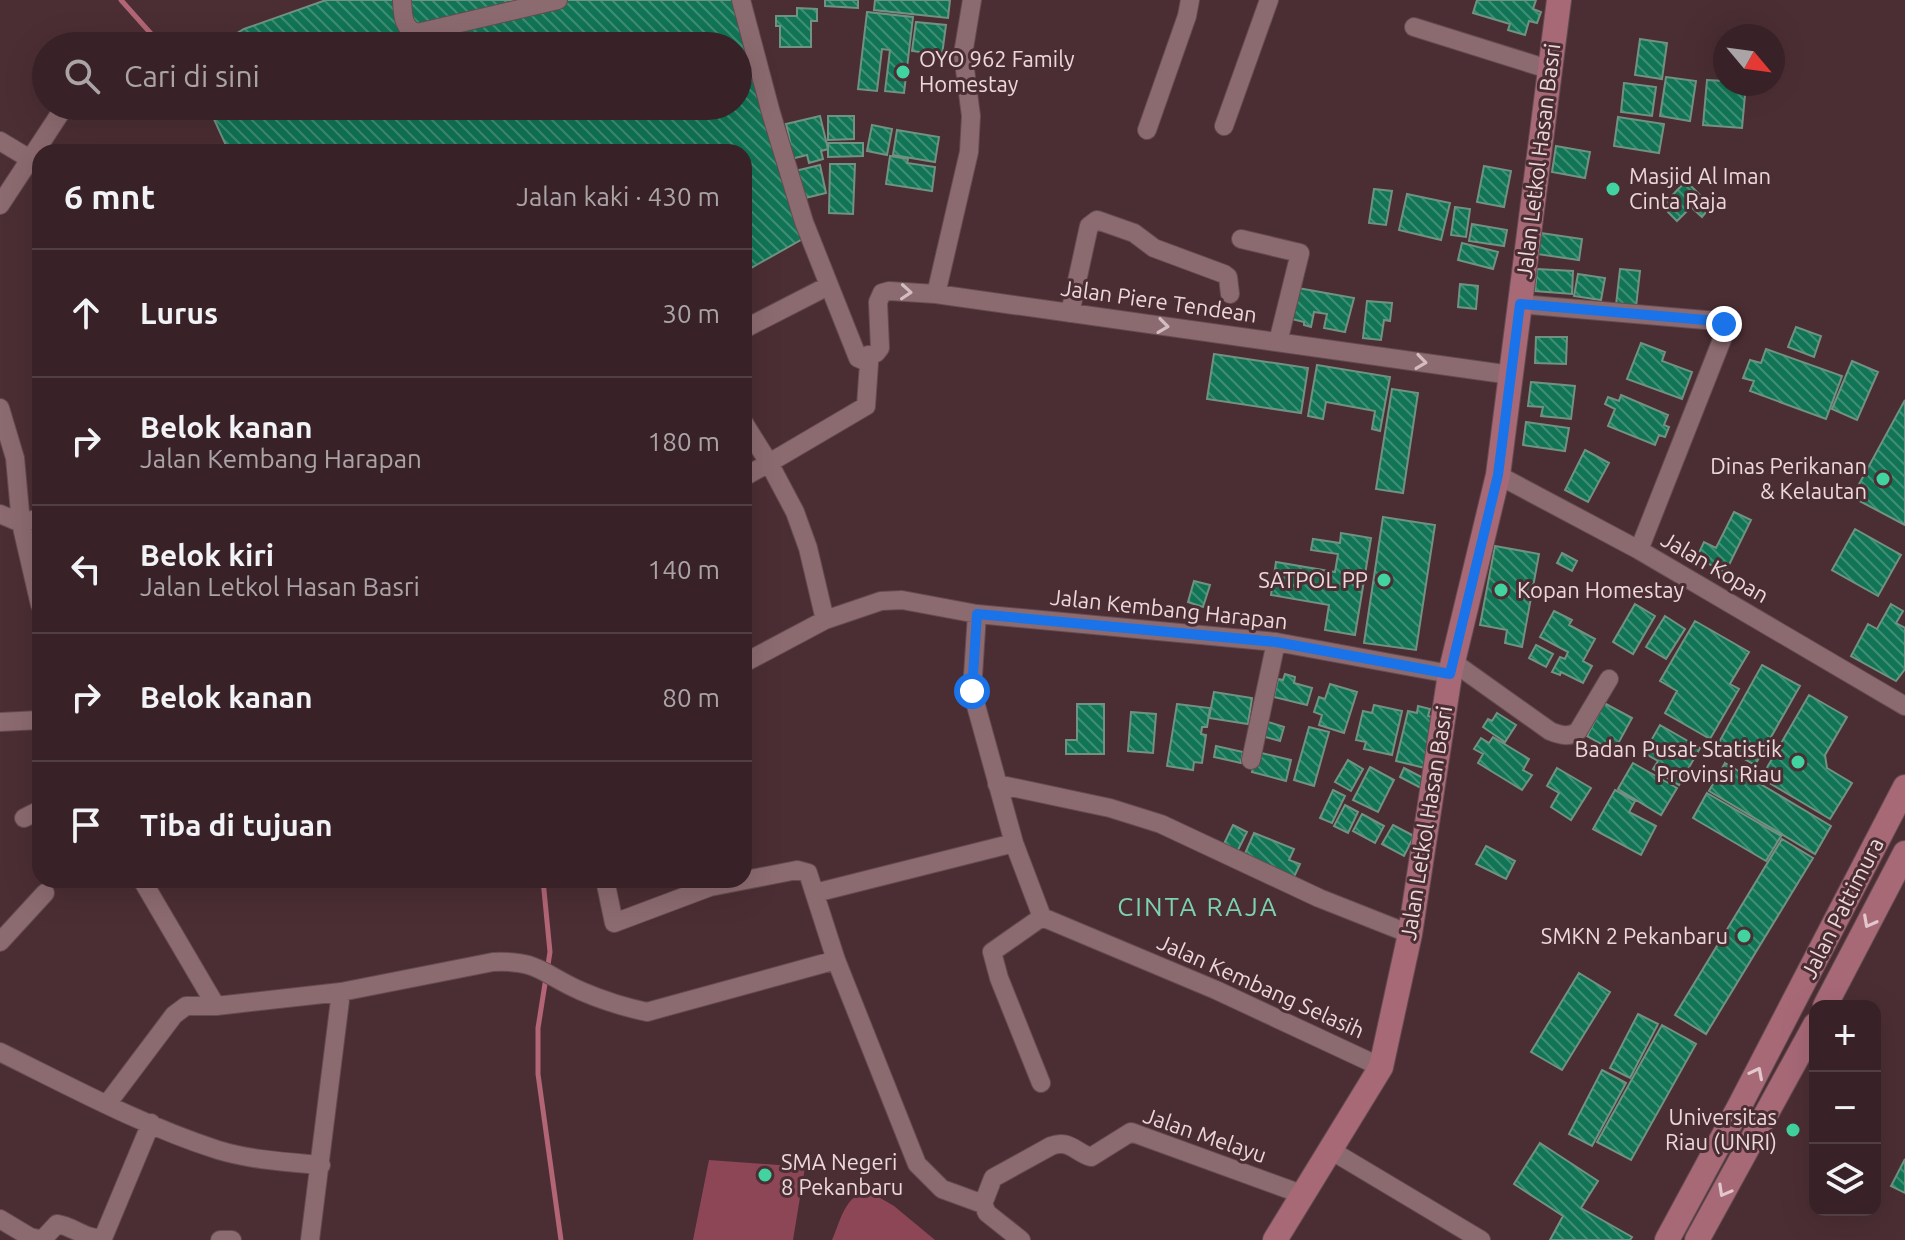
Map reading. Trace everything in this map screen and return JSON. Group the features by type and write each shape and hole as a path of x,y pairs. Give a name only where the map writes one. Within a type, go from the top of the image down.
{"street":[{"path":"402,0 405,25 414,32"},
{"path":"421,32 558,0"},
{"path":"741,0 749,32"},
{"path":"936,294 969,152 971,116 963,54 972,0"},
{"path":"1147,130 1190,0"},
{"path":"1224,126 1269,0"},
{"name":"Jalan Letkol Hasan Basri","path":"1275,1240 1381,1067 1410,934 1452,668 1498,475 1559,0"},
{"path":"1414,27 1548,69"},
{"path":"752,41 804,222 858,358 869,363 866,406 752,473"},
{"path":"44,144 57,120"},
{"path":"0,141 32,161"},
{"path":"0,205 32,165"},
{"path":"1070,313 1089,226 1097,220 1134,233 1154,248 1224,274 1228,277 1230,294"},
{"path":"1241,239 1300,253 1278,342"},
{"path":"752,325 828,286"},
{"name":"Jalan Piere Tendean","path":"858,358 876,353 880,348 878,302 882,293 889,291 936,294 1511,375"},
{"path":"1520,304 1724,324 1725,332 1639,550"},
{"path":"0,408 15,458 21,523 32,570"},
{"path":"752,436 795,512 808,548 825,620"},
{"name":"Jalan Kopan","path":"1498,475 1639,550 1905,706"},
{"path":"0,514 21,523 32,520"},
{"name":"Jalan Kembang Harapan","path":"752,659 825,620 881,601 902,600 977,614 1276,642 1452,668"},
{"path":"977,614 972,691 1014,843 1042,917 992,952 999,978 1041,1083"},
{"path":"1251,760 1276,642"},
{"path":"1452,668 1560,735 1572,735 1578,731 1609,679"},
{"path":"0,722 32,720"},
{"path":"997,784 1110,808 1161,824 1319,898 1410,934"},
{"name":"Jalan Pattimura","path":"1667,1240 1905,787"},
{"path":"815,893 1014,843"},
{"name":"Jalan Pattimura","path":"1828,1000 1905,853"},
{"path":"752,879 797,870 808,873 836,960 917,1164 942,1189 983,1204 987,1213 1021,1240"},
{"path":"147,888 216,1006"},
{"path":"607,888 614,923 707,888"},
{"path":"0,942 45,893"},
{"name":"Jalan Kembang Selasih","path":"1042,917 1216,990 1381,1067"},
{"path":"107,1104 174,1015 193,1004 216,1006 341,992 493,962 515,961 532,964 578,990 617,1006 647,1012 836,960"},
{"path":"310,1240 341,992"},
{"path":"1697,1240 1809,1036"},
{"path":"0,1052 107,1104 217,1150 321,1165"},
{"path":"0,1219 30,1237 42,1240 57,1224 94,1239 103,1238 151,1123"},
{"name":"Jalan Melayu","path":"983,1204 993,1178 1051,1146 1060,1143 1073,1146 1091,1157 1131,1132 1304,1195"},
{"path":"1332,1151 1481,1240"},
{"path":"220,1240 232,1240"}],"shaded area":[{"path":"709,1160 805,1167 793,1240 693,1240"},
{"path":"870,1192 894,1206 935,1240 832,1240 849,1202"}],"building":[{"path":"326,0 735,0 745,32 239,32"},
{"path":"825,0 858,0 858,8 825,6"},
{"path":"875,0 950,0 948,18 874,10"},
{"path":"1477,0 1536,0 1533,9 1541,12 1537,23 1529,21 1525,35 1508,30 1510,24 1473,13"},
{"path":"797,8 817,9 817,21 811,21 811,47 780,47 780,26 776,26 776,16 797,16"},
{"path":"867,12 913,17 904,93 885,91 890,50 882,49 877,91 858,89"},
{"path":"916,22 946,25 942,55 912,51"},
{"path":"1640,39 1667,43 1662,79 1635,75"},
{"path":"752,57 806,237 752,267 752,144 225,144 214,120 752,120"},
{"path":"1666,77 1696,81 1690,121 1660,116"},
{"path":"1707,80 1713,80 1713,96 1745,96 1742,128 1703,125"},
{"path":"1624,83 1656,87 1652,116 1621,112"},
{"path":"820,116 828,149 821,151 823,159 809,163 807,155 787,160 783,143 790,141 786,124"},
{"path":"828,116 854,116 854,139 828,140"},
{"path":"1618,117 1664,124 1659,153 1614,146"},
{"path":"872,125 892,129 887,155 867,151"},
{"path":"897,130 939,137 935,162 893,155"},
{"path":"828,143 863,143 863,156 828,157"},
{"path":"1556,146 1590,152 1585,178 1552,172"},
{"path":"890,156 908,159 907,163 935,167 932,191 886,184"},
{"path":"830,164 855,164 853,214 829,213"},
{"path":"820,165 826,193 801,199 795,171"},
{"path":"1484,166 1511,171 1504,207 1477,202"},
{"path":"1686,181 1711,206 1702,217 1691,207 1677,221 1662,206"},
{"path":"1374,189 1392,191 1386,225 1369,223"},
{"path":"1407,194 1450,203 1441,240 1399,230"},
{"path":"1455,207 1470,209 1466,237 1451,235"},
{"path":"1472,224 1507,230 1504,246 1469,241"},
{"path":"1541,233 1582,239 1579,260 1537,254"},
{"path":"1462,243 1498,252 1493,269 1458,260"},
{"path":"1537,269 1573,271 1572,294 1535,291"},
{"path":"1620,269 1640,271 1636,307 1616,305"},
{"path":"1578,274 1605,278 1601,300 1574,296"},
{"path":"1460,284 1478,286 1476,309 1458,307"},
{"path":"1298,288 1354,298 1345,332 1324,328 1327,314 1314,312 1311,327 1292,319"},
{"path":"1367,301 1392,303 1390,321 1384,320 1381,340 1363,338"},
{"path":"1796,327 1821,336 1814,357 1788,347"},
{"path":"1536,337 1567,337 1566,364 1535,363"},
{"path":"1641,343 1665,352 1662,361 1692,372 1682,399 1627,379"},
{"path":"1766,349 1842,376 1826,419 1750,391 1754,381 1743,378 1750,360 1761,363"},
{"path":"1214,354 1308,368 1301,413 1207,399"},
{"path":"1852,361 1878,372 1857,420 1832,409"},
{"path":"1317,365 1390,377 1380,431 1372,429 1375,411 1326,402 1323,419 1308,416"},
{"path":"1531,382 1575,386 1571,419 1541,416 1543,407 1528,406"},
{"path":"1392,389 1418,393 1403,493 1376,489"},
{"path":"1621,395 1668,415 1664,425 1669,427 1665,437 1659,435 1655,445 1608,426 1615,409 1605,404 1608,397 1619,401"},
{"name":"Dinas Perikanan & Kelautan","path":"1905,400 1905,525 1852,497"},
{"path":"1526,422 1569,428 1565,451 1523,445"},
{"path":"1585,450 1609,463 1588,502 1565,490"},
{"path":"1734,512 1751,520 1725,573 1697,557 1704,542 1716,548"},
{"path":"1383,517 1435,525 1416,650 1364,643"},
{"path":"1855,529 1901,555 1878,596 1832,570"},
{"path":"1341,533 1371,538 1355,635 1325,630 1329,605 1271,595 1276,562 1335,572 1338,554 1311,550 1313,539 1340,543"},
{"path":"1495,546 1539,554 1522,647 1505,643 1507,630 1480,625"},
{"path":"1562,553 1577,561 1572,571 1557,563"},
{"path":"1194,581 1210,585 1203,607 1188,602"},
{"path":"1635,604 1655,616 1633,654 1613,642"},
{"path":"1891,604 1903,611 1896,623 1905,628 1905,669 1896,681 1851,656 1868,624 1877,629"},
{"path":"1554,611 1572,620 1569,625 1595,639 1583,661 1592,666 1583,683 1561,672 1560,675 1552,672 1560,657 1565,659 1568,652 1540,637"},
{"path":"1665,616 1685,629 1666,659 1646,647"},
{"path":"1695,621 1749,652 1730,684 1739,689 1710,739 1665,713 1677,691 1660,681"},
{"path":"1536,645 1553,654 1546,667 1529,658"},
{"path":"1762,665 1800,686 1755,765 1718,744"},
{"path":"1285,674 1295,677 1294,683 1312,688 1307,705 1274,697 1278,679 1283,680"},
{"path":"1330,684 1357,692 1344,733 1319,725 1322,715 1314,712 1319,697 1325,699"},
{"path":"1214,692 1252,698 1248,724 1209,718"},
{"name":"Badan Pusat Statistik Provinsi Riau","path":"1809,695 1847,717 1825,755 1827,768 1852,783 1830,819 1761,778"},
{"path":"1604,703 1632,718 1614,751 1587,736"},
{"path":"1077,704 1104,704 1104,754 1066,754 1066,740 1077,740"},
{"path":"1177,704 1210,708 1207,727 1202,727 1201,734 1206,735 1202,763 1194,762 1193,770 1167,766"},
{"path":"1374,705 1402,711 1392,755 1364,749 1366,742 1356,740 1363,711 1372,713"},
{"path":"1418,706 1430,709 1428,716 1441,719 1429,769 1396,761 1408,711 1417,713"},
{"path":"1131,712 1156,714 1153,753 1128,751"},
{"path":"1497,713 1516,725 1505,742 1483,727"},
{"path":"1262,720 1284,727 1280,741 1258,735"},
{"path":"1660,725 1700,748 1679,785 1653,769 1658,761 1644,753"},
{"path":"1309,727 1329,732 1314,786 1294,780"},
{"path":"1493,737 1529,759 1523,770 1532,775 1522,790 1478,763 1483,754 1474,749 1481,738 1489,743"},
{"path":"1216,746 1243,752 1241,763 1214,757"},
{"path":"1257,752 1291,760 1286,781 1252,772"},
{"path":"1348,760 1363,769 1351,791 1335,782"},
{"path":"1633,763 1677,788 1661,815 1618,789"},
{"path":"1725,763 1831,826 1815,854 1709,791"},
{"path":"1370,767 1394,780 1378,812 1353,800"},
{"path":"1404,768 1429,781 1425,790 1400,777"},
{"path":"1557,768 1591,788 1571,820 1551,807 1559,793 1547,786"},
{"path":"1333,790 1345,796 1332,823 1320,818"},
{"path":"1615,790 1635,801 1629,812 1656,826 1641,855 1593,829"},
{"path":"1707,793 1781,836 1766,861 1693,818"},
{"path":"1345,805 1358,812 1348,833 1334,826"},
{"path":"1362,814 1384,826 1375,843 1353,831"},
{"path":"1233,825 1247,832 1236,854 1222,848"},
{"path":"1393,825 1414,836 1404,856 1382,844"},
{"path":"1254,833 1294,849 1289,860 1300,864 1293,879 1243,858"},
{"name":"SMKN 2 Pekanbaru","path":"1782,839 1813,858 1706,1034 1675,1015"},
{"path":"1486,846 1515,861 1506,879 1476,864"},
{"name":"SMKN 2 Pekanbaru","path":"1579,973 1610,992 1562,1070 1531,1052"},
{"name":"SMKN 2 Pekanbaru","path":"1638,1014 1658,1024 1630,1078 1610,1068"},
{"path":"1662,1025 1696,1044 1631,1160 1597,1142"},
{"path":"1602,1070 1626,1083 1592,1146 1569,1134"},
{"path":"1540,1143 1598,1181 1581,1208 1632,1237 1630,1240 1550,1240 1563,1216 1514,1184"},
{"path":"1905,1159 1905,1193 1891,1186"}],"waterway":[{"path":"121,0 150,32"},
{"path":"544,888 550,952 538,1028 538,1074 561,1240"}],"place":[{"name":"OYO 962 Family Homestay","path":"903,72"},
{"name":"Masjid Al Iman Cinta Raja","path":"1613,189"},
{"name":"Dinas Perikanan & Kelautan","path":"1883,479"},
{"name":"SATPOL PP","path":"1384,580"},
{"name":"Kopan Homestay","path":"1501,590"},
{"name":"Badan Pusat Statistik Provinsi Riau","path":"1798,762"},
{"name":"SMKN 2 Pekanbaru","path":"1744,936"},
{"name":"Universitas Riau (UNRI)","path":"1793,1130"},
{"name":"SMA Negeri 8 Pekanbaru","path":"765,1175"}],"district":[{"name":"CINTA RAJA","path":"1198,907"}],"route":[{"path":"972,691 977,614 1276,642 1450,674 1498,475 1520,304 1724,324"}]}
